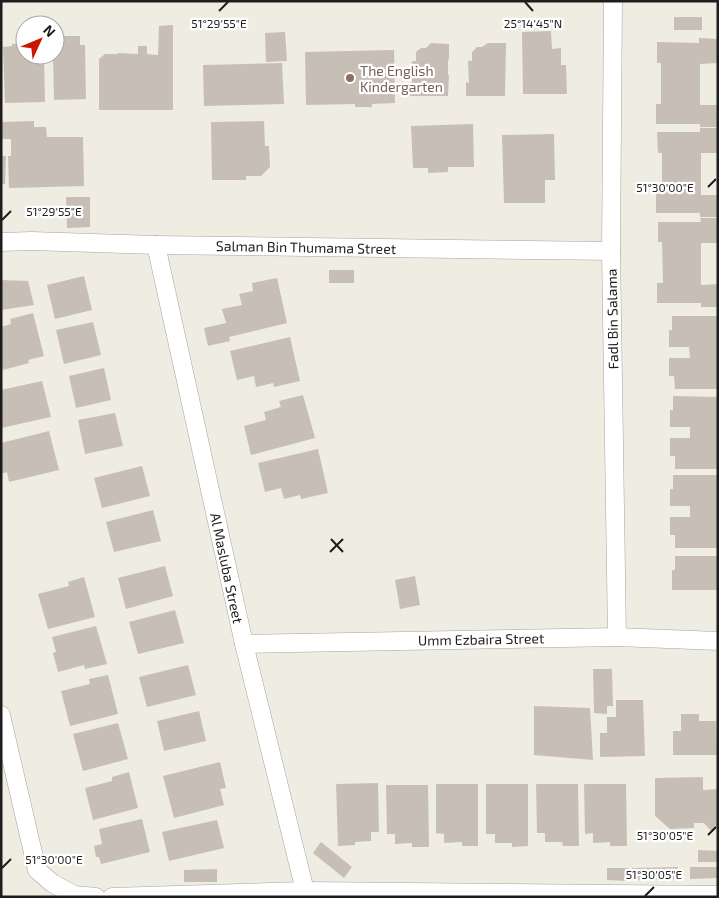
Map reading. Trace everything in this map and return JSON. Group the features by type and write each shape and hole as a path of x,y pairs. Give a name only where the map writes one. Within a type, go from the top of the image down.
{"street":[{"name":"Fadl Bin Salama","path":"613,1 611,251 617,636"},
{"name":"Salman Bin Thumama Street","path":"1,242 611,251"},
{"name":"Al Masluba Street","path":"156,245 244,644 305,890"},
{"name":"Umm Ezbaira Street","path":"244,644 617,636 718,641"},
{"path":"1,715 37,870 52,883 74,895 96,897"},
{"path":"112,897 305,890 448,895 718,895"}],"building":[{"path":"674,17 702,17 702,30 674,30"},
{"path":"173,25 173,110 99,110 99,59 105,54 138,54 138,46 147,46 147,54 158,55 159,26"},
{"path":"551,31 552,49 561,48 561,65 566,65 567,94 523,94 522,32"},
{"path":"285,32 287,61 266,62 265,33"},
{"path":"65,36 80,36 80,45 85,45 86,99 54,100 53,65 65,65"},
{"path":"699,38 718,39 718,63 700,64 700,105 718,105 718,127 700,127 700,124 656,124 656,104 661,104 661,63 657,63 657,42 699,43"},
{"path":"431,43 449,44 448,96 409,96 409,83 412,83 412,61 416,61 416,52 421,48 426,48"},
{"path":"488,43 506,43 505,96 466,96 466,82 469,83 468,61 472,61 472,52 477,47 482,47"},
{"path":"12,44 15,44 15,65 44,65 45,102 5,103 3,47 12,46"},
{"name":"The English Kindergarten","path":"394,50 395,103 372,104 372,107 355,107 355,104 306,105 305,52"},
{"path":"282,63 284,104 204,106 203,65"},
{"path":"34,121 34,127 46,127 47,137 83,137 84,186 9,188 8,156 11,156 11,139 1,139 1,122"},
{"path":"264,121 265,146 269,146 270,167 261,176 246,176 246,180 212,180 211,122"},
{"path":"473,124 474,167 448,167 448,172 428,173 428,168 413,168 411,126"},
{"path":"700,128 718,128 718,153 701,153 701,195 718,195 718,217 700,217 700,213 656,213 656,193 662,193 662,153 658,153 657,132 700,132"},
{"path":"554,134 555,180 545,180 545,203 504,203 502,135"},
{"path":"1,156 6,156 5,184 1,184"},
{"path":"66,197 90,197 90,227 67,228"},
{"path":"700,218 718,218 718,243 701,243 701,285 718,284 718,307 701,307 701,303 657,303 657,283 663,283 662,242 658,242 658,222 701,222"},
{"path":"329,270 354,270 354,283 329,283"},
{"path":"84,276 92,310 55,319 47,285"},
{"path":"277,278 287,323 229,337 230,341 208,346 204,328 226,323 222,309 242,305 239,294 253,291 252,283"},
{"path":"1,280 28,281 34,305 1,310"},
{"path":"33,313 44,356 28,360 29,363 3,370 1,363 1,327 11,324 10,319"},
{"path":"672,316 718,316 718,389 675,389 674,376 669,376 669,358 690,358 689,347 669,347 669,330 672,330"},
{"path":"93,322 101,355 64,364 56,330"},
{"path":"290,337 300,381 274,387 273,383 256,387 254,376 237,380 230,351"},
{"path":"104,368 111,400 76,408 69,376"},
{"path":"42,381 51,417 1,428 1,390"},
{"path":"303,395 315,438 251,455 244,426 266,420 264,412 281,407 279,401"},
{"path":"673,396 718,397 718,469 675,469 675,456 670,456 670,438 690,438 690,427 670,427 670,410 673,410"},
{"path":"115,413 123,446 85,454 78,420"},
{"path":"49,431 59,470 9,482 7,472 1,474 1,443"},
{"path":"318,449 328,493 301,499 300,495 284,499 281,488 265,492 258,463"},
{"path":"142,466 150,496 102,508 94,478"},
{"path":"673,475 718,475 718,548 675,548 675,535 670,535 670,517 690,517 690,506 670,506 670,489 673,489"},
{"path":"153,510 161,541 114,552 106,522"},
{"path":"675,556 718,556 718,590 672,590 672,570 675,570"},
{"path":"165,566 173,596 126,609 118,578"},
{"path":"415,576 420,605 400,609 395,580"},
{"path":"84,577 95,617 48,629 38,594 69,586 68,582"},
{"path":"175,610 184,643 138,654 129,622"},
{"path":"96,626 107,664 85,669 84,665 58,672 53,653 56,652 52,637"},
{"path":"188,665 196,695 147,707 139,677"},
{"path":"593,669 612,669 613,706 607,706 607,714 594,713"},
{"path":"108,675 118,714 70,726 61,691 90,684 89,679"},
{"path":"616,700 643,700 645,756 600,757 600,733 607,733 607,717 616,717"},
{"path":"534,706 590,708 593,760 534,755"},
{"path":"199,711 206,741 164,751 157,721"},
{"path":"681,714 699,714 699,721 716,721 717,755 673,755 673,731 681,731"},
{"path":"118,723 128,759 83,771 73,734"},
{"path":"220,762 226,788 220,789 224,805 174,818 163,776"},
{"path":"129,772 138,808 93,820 85,788 112,781 112,777"},
{"path":"703,777 703,790 718,789 718,826 712,832 704,823 694,823 694,828 670,829 655,816 655,778"},
{"path":"378,783 379,832 371,832 371,841 355,842 355,845 338,846 336,784"},
{"path":"436,784 478,784 478,846 462,846 462,842 444,843 444,834 436,833"},
{"path":"486,784 528,784 528,846 512,847 512,843 495,843 495,834 486,834"},
{"path":"536,784 578,784 579,846 563,846 562,842 545,842 545,833 537,833"},
{"path":"584,784 626,784 627,846 610,846 610,842 593,843 593,833 585,834"},
{"path":"386,785 428,785 429,847 412,847 412,843 395,844 395,834 387,834"},
{"path":"142,819 150,852 101,864 99,857 96,857 94,846 102,844 99,829"},
{"path":"217,820 224,848 169,861 162,832"},
{"path":"321,842 352,867 344,878 313,853"},
{"path":"698,850 718,851 718,862 698,862"},
{"path":"678,867 678,879 632,880 632,868"},
{"path":"690,867 717,867 717,878 690,879"},
{"path":"607,868 629,868 629,881 607,880"},
{"path":"217,869 217,882 184,882 184,870"}],"place":[{"name":"The English Kindergarten","path":"350,78"}]}
